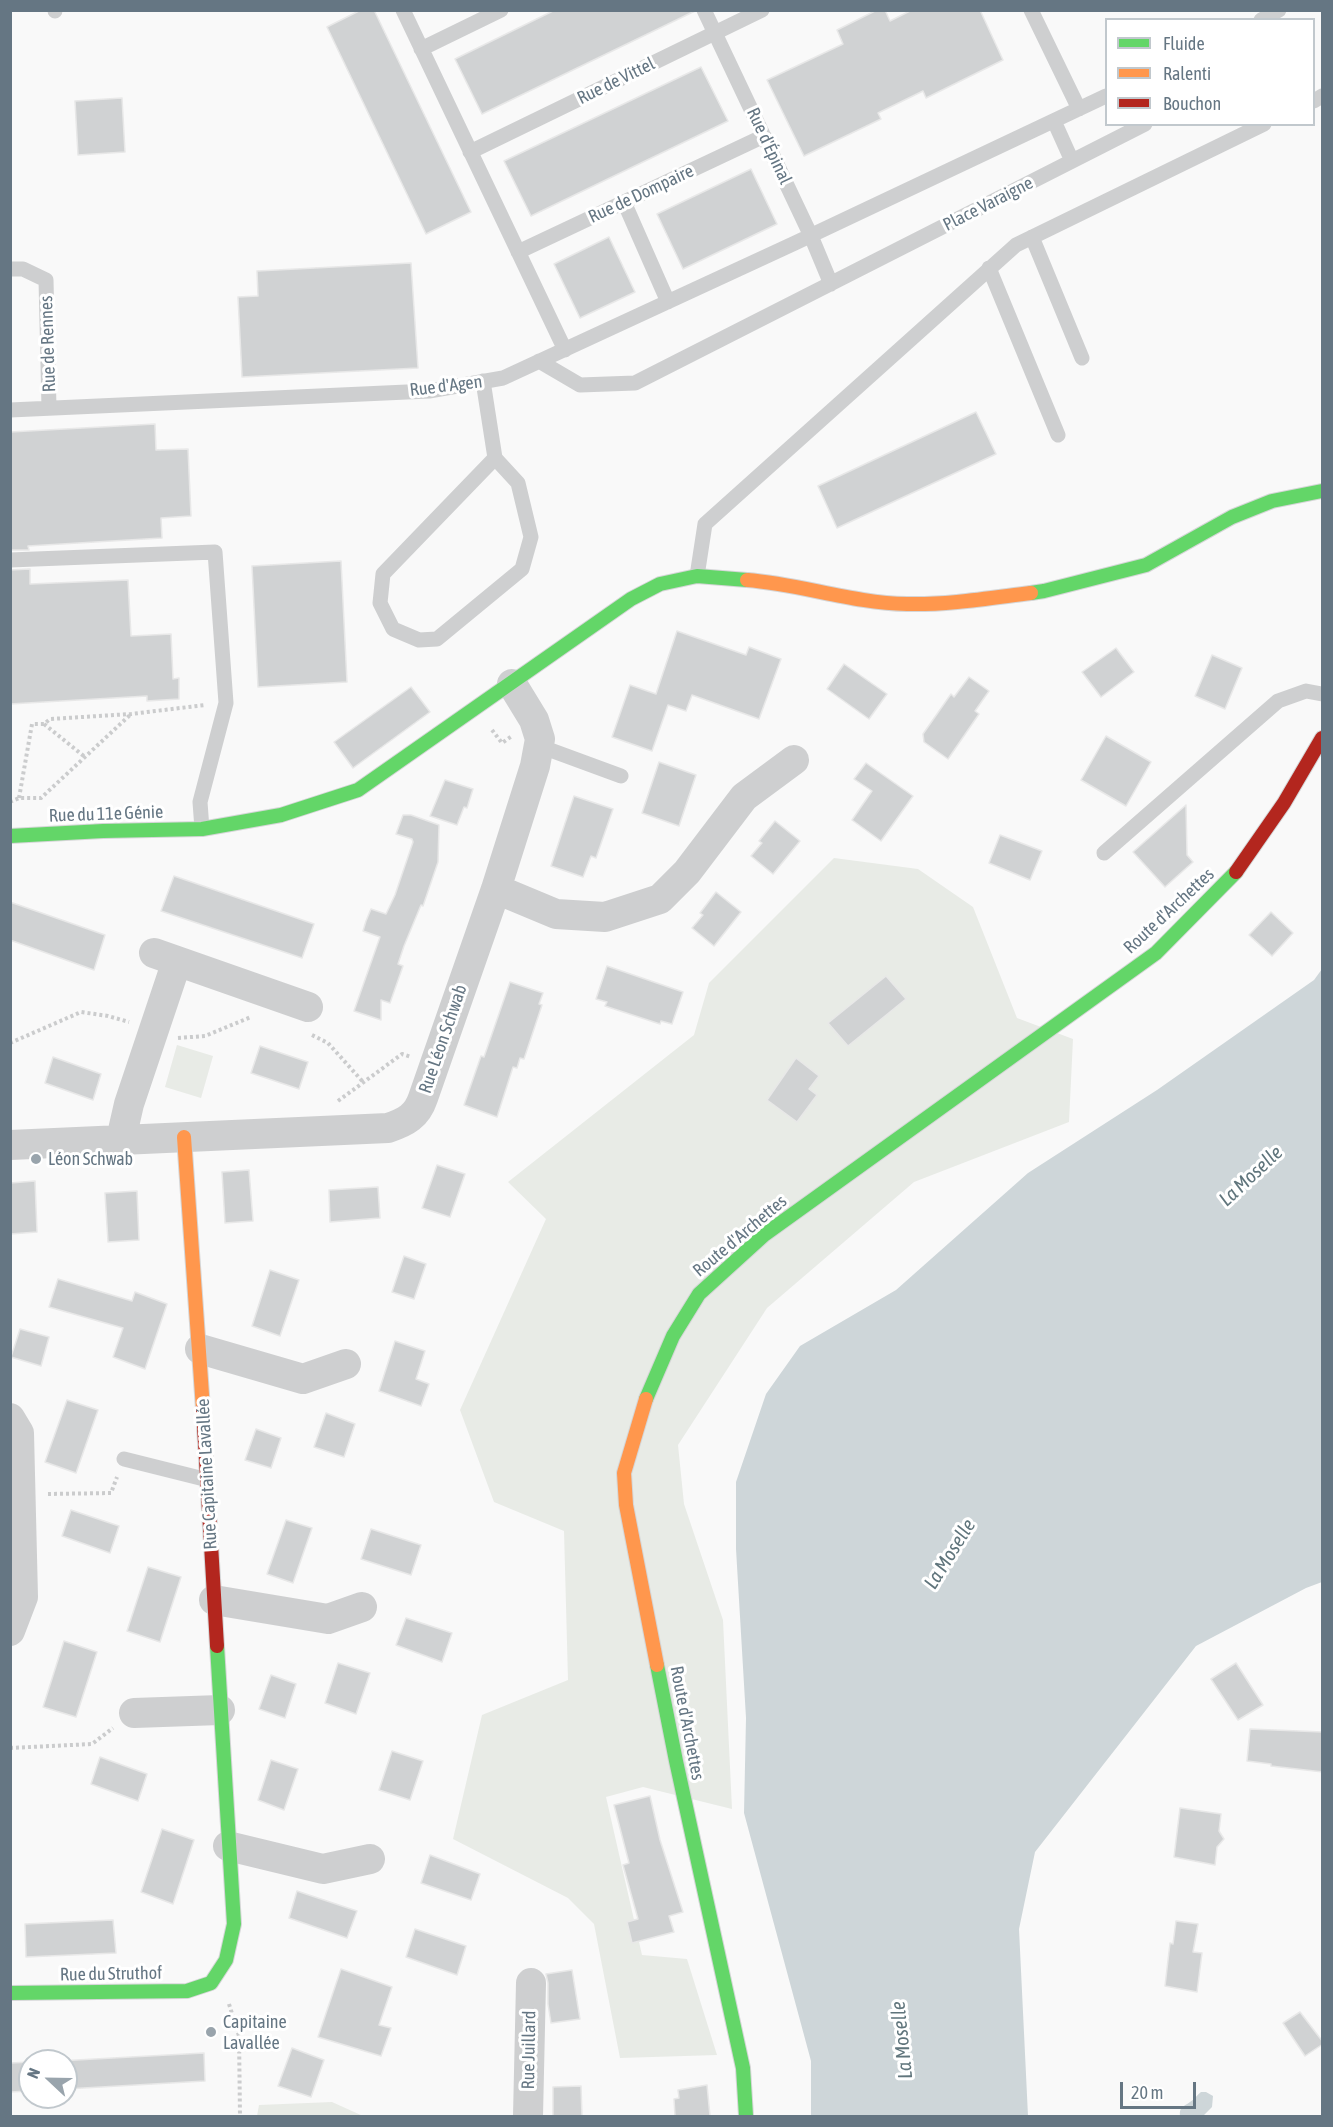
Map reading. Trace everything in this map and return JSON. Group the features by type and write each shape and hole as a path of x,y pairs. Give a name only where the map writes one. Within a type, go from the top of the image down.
{"street":[{"name":"Rue du 11e Génie","path":"10,836 202,829 281,815 358,790 631,599 660,584 697,576 752,580 853,598 906,604 970,600 1044,591 1146,565 1232,517 1272,501 1323,490"},
{"path":"512,684 536,735"},
{"name":"Rue Léon Schwab","path":"10,1145 388,1128 407,1121 419,1109 495,889 535,766 536,735"},
{"name":"Route d'Archettes","path":"746,2116 743,2068 676,1761 626,1505 624,1473 643,1407 673,1336 699,1294 764,1235 1156,953 1232,878 1284,803 1323,738"},
{"path":"495,889 556,914 566,915 605,917 660,899 687,872 744,797 794,760"},
{"path":"121,1139 129,1104 154,1030 166,957 305,1019"},
{"name":"Rue Capitaine Lavallée","path":"184,1137 200,1349 234,1924 226,1960 215,1978"},
{"path":"200,1349 303,1379 346,1364"},
{"path":"10,1418 19,1433 23,1597 10,1630"},
{"path":"214,1600 328,1619 362,1607"},
{"path":"134,1713 220,1710"},
{"path":"228,1846 323,1869 370,1859"},
{"name":"Rue du Struthof","path":"10,1993 188,1991 215,1978"},
{"name":"Rue Juillard","path":"528,2116 531,1983"}],"lane":[{"path":"403,10 565,350"},
{"path":"421,49 501,10"},
{"name":"Rue d'Épinal","path":"704,10 811,236 831,284"},
{"name":"Rue de Vittel","path":"470,152 762,10"},
{"path":"1031,10 1079,109"},
{"path":"1265,18 1279,10"},
{"path":"811,236 1105,97"},
{"path":"1054,121 1072,161"},
{"name":"Place Varaigne","path":"539,361 580,385 635,383 1140,126"},
{"path":"697,576 705,524 1016,244 1260,126"},
{"name":"Rue de Dompaire","path":"518,252 764,136"},
{"path":"624,202 668,302"},
{"name":"Rue d'Agen","path":"49,408 429,391 503,378 811,236"},
{"path":"1032,237 1082,358"},
{"path":"990,268 1058,435"},
{"name":"Rue de Rennes","path":"10,269 23,269 46,280 49,408 10,410"},
{"path":"483,381 495,458 518,483 531,537 522,569 437,639 419,640 393,629 380,603 383,574 495,458"},
{"path":"10,560 215,552 226,703 200,802 202,829"},
{"path":"1104,853 1278,701 1306,691 1323,694"},
{"path":"536,735 553,751 621,776"},
{"path":"124,1459 208,1480"}],"path":[{"path":"44,724 50,719 131,714 226,703"},
{"path":"10,802 19,798 41,798 131,714"},
{"path":"19,798 32,724 44,724 85,757"},
{"path":"487,727 493,730 502,743 536,735"},
{"path":"10,1043 81,1012 108,1016 175,1038 206,1036 251,1016 262,1019"},
{"path":"305,1019 364,1083"},
{"path":"328,1130 332,1106 402,1054 434,1064"},
{"path":"21,1494 111,1493 124,1459"},
{"path":"10,1749 92,1744 134,1713"},
{"path":"215,1978 239,2037 240,2116"}],"shaded area":[{"path":"834,858 918,869 973,907 1017,1018 1073,1039 1069,1122 914,1182 767,1308 678,1445 684,1504 723,1620 732,1809 643,1787 606,1797 642,1955 687,1959 717,2055 620,2058 594,1924 568,1898 453,1839 482,1715 568,1680 564,1531 494,1502 460,1410 546,1219 508,1182 694,1035 709,983"},
{"path":"177,1045 213,1056 201,1098 165,1087"},
{"path":"332,2102 363,2116 257,2116 259,2105"}],"water":[{"name":"La Moselle","path":"1322,969 1322,1582 1306,1588 1196,1646 1035,1852 1019,1929 1028,2116 811,2116 811,2061 744,1813 746,1718 736,1549 736,1482 766,1394 800,1346 896,1290 1028,1173 1157,1090 1314,980"},
{"path":"1201,2092 1213,2096 1212,2107 1203,2116 1180,2116 1182,2108"}],"building":[{"path":"361,10 374,10 471,212 426,234 327,27"},
{"path":"555,10 695,11 482,114 455,59"},
{"path":"877,10 885,10 890,21 912,10 980,10 1003,60 926,98 923,91 878,113 881,119 804,156 767,80 843,44 837,30"},
{"path":"701,67 728,121 531,216 504,161"},
{"path":"122,98 125,152 78,155 75,101"},
{"path":"751,169 777,224 683,269 657,214"},
{"path":"609,237 635,292 580,318 554,264"},
{"path":"411,263 418,368 242,377 238,297 258,296 257,271"},
{"path":"976,412 996,454 837,528 818,486"},
{"path":"155,424 156,450 188,449 191,516 161,518 162,538 28,546 29,550 10,550 10,432"},
{"path":"341,561 347,682 258,687 252,566"},
{"path":"30,569 30,584 128,580 131,636 171,634 173,679 179,678 179,699 147,701 147,696 10,704 10,570"},
{"path":"677,631 746,655 749,647 781,659 759,719 692,695 686,711 668,705 652,751 612,737 630,685 656,694"},
{"path":"1116,648 1134,672 1101,697 1082,672"},
{"path":"1212,655 1242,668 1225,709 1195,696"},
{"path":"844,664 887,694 869,719 827,689"},
{"path":"969,677 989,691 975,711 979,714 948,759 924,742 923,734 951,694 954,697"},
{"path":"411,687 430,712 353,768 334,742"},
{"path":"1106,736 1151,762 1126,806 1081,780"},
{"path":"659,762 696,775 679,826 642,813"},
{"path":"866,763 913,796 881,841 852,820 872,791 854,779"},
{"path":"445,780 473,789 467,808 464,807 457,825 430,816"},
{"path":"574,796 613,809 596,858 591,856 583,877 551,866"},
{"path":"1186,805 1187,855 1193,862 1165,887 1133,852"},
{"path":"403,815 411,815 439,825 438,862 423,906 421,905 404,946 398,964 403,966 390,1003 381,1000 381,1020 354,1011 380,937 363,931 366,921 371,909 386,914 413,842 412,839 396,834"},
{"path":"775,821 800,841 773,874 751,856 762,843 759,841"},
{"path":"1000,835 1042,851 1030,880 989,863"},
{"path":"174,876 314,924 302,958 161,911"},
{"path":"716,892 741,912 714,946 692,928 703,915 700,913"},
{"path":"10,902 105,935 94,970 10,940"},
{"path":"1271,912 1293,933 1272,956 1249,935"},
{"path":"607,966 683,992 672,1024 661,1021 660,1024 605,1006 607,1002 596,999"},
{"path":"886,976 906,999 848,1046 828,1023"},
{"path":"510,982 543,993 539,1004 542,1005 524,1059 520,1058 517,1068 513,1067 497,1117 464,1105 481,1056 484,1057"},
{"path":"260,1046 308,1062 299,1089 251,1073"},
{"path":"53,1057 101,1074 93,1100 45,1083"},
{"path":"796,1058 819,1076 809,1089 817,1095 797,1122 767,1100"},
{"path":"437,1165 465,1174 450,1217 422,1208"},
{"path":"249,1170 253,1221 225,1223 222,1172"},
{"path":"35,1181 37,1232 10,1234 10,1183"},
{"path":"378,1187 380,1218 330,1222 329,1190"},
{"path":"137,1191 139,1240 108,1242 105,1193"},
{"path":"404,1256 426,1264 414,1299 392,1292"},
{"path":"270,1270 299,1280 280,1336 252,1326"},
{"path":"58,1279 132,1301 135,1292 167,1304 145,1369 113,1357 123,1328 49,1307"},
{"path":"20,1329 49,1337 41,1366 11,1357"},
{"path":"395,1341 425,1351 416,1379 429,1384 421,1406 379,1391"},
{"path":"67,1400 98,1410 76,1473 45,1462"},
{"path":"326,1413 355,1424 344,1457 314,1447"},
{"path":"256,1429 281,1438 271,1468 245,1460"},
{"path":"71,1510 119,1526 110,1553 62,1536"},
{"path":"286,1520 312,1528 293,1583 267,1574"},
{"path":"371,1529 421,1545 411,1575 361,1559"},
{"path":"148,1567 181,1577 160,1642 127,1631"},
{"path":"406,1618 452,1633 442,1662 396,1645"},
{"path":"64,1641 97,1652 76,1717 43,1707"},
{"path":"338,1663 370,1673 356,1714 325,1703"},
{"path":"1236,1663 1263,1705 1238,1720 1211,1679"},
{"path":"271,1675 296,1684 285,1718 259,1709"},
{"path":"1250,1729 1323,1732 1323,1772 1247,1761"},
{"path":"392,1751 423,1761 410,1800 379,1790"},
{"path":"100,1757 147,1774 138,1801 91,1784"},
{"path":"271,1760 298,1769 284,1810 258,1800"},
{"path":"650,1796 660,1840 683,1912 669,1916 674,1932 632,1943 627,1922 638,1919 623,1865 629,1863 614,1805"},
{"path":"1180,1808 1221,1814 1219,1831 1224,1839 1217,1847 1215,1865 1174,1857"},
{"path":"162,1829 194,1840 173,1904 141,1892"},
{"path":"430,1855 480,1874 471,1900 421,1883"},
{"path":"297,1891 357,1911 347,1938 289,1918"},
{"path":"113,1920 116,1953 26,1957 25,1924"},
{"path":"1176,1921 1198,1924 1193,1952 1202,1953 1197,1992 1165,1986 1170,1943 1173,1944"},
{"path":"415,1929 466,1946 457,1975 406,1957"},
{"path":"341,1969 392,1987 379,2025 391,2028 381,2056 318,2037"},
{"path":"572,1970 580,2019 551,2023 546,1974"},
{"path":"1300,2012 1323,2042 1305,2056 1283,2023"},
{"path":"292,2048 324,2060 311,2097 278,2086"},
{"path":"204,2053 205,2081 78,2088 78,2060"},
{"path":"10,2063 18,2063 18,2092 10,2092"},
{"path":"707,2085 710,2116 675,2116 674,2099 679,2098 678,2090"},
{"path":"581,2086 582,2116 553,2116 553,2087"}],"traffic: fast":[{"path":"1031,593 1146,565 1232,517 1272,501 1322,491"},
{"path":"10,836 202,829 281,815 358,790 631,599 660,584 697,576 747,580"},
{"path":"646,1399 673,1336 699,1294 764,1235 1156,953 1236,872"},
{"path":"10,1993 187,1991 211,1983 226,1960 234,1924 217,1646"},
{"path":"657,1665 743,2068 746,2116"}],"traffic: slow":[{"path":"747,580 867,600 907,604 953,602 1031,593"},
{"path":"184,1137 203,1409"},
{"path":"646,1399 624,1473 626,1505 657,1665"}],"traffic: jam":[{"path":"1236,872 1284,803 1322,738"},
{"path":"203,1409 217,1646"}],"place":[{"name":"Léon Schwab","path":"36,1159"},
{"name":"Capitaine Lavallée","path":"211,2032"}]}
